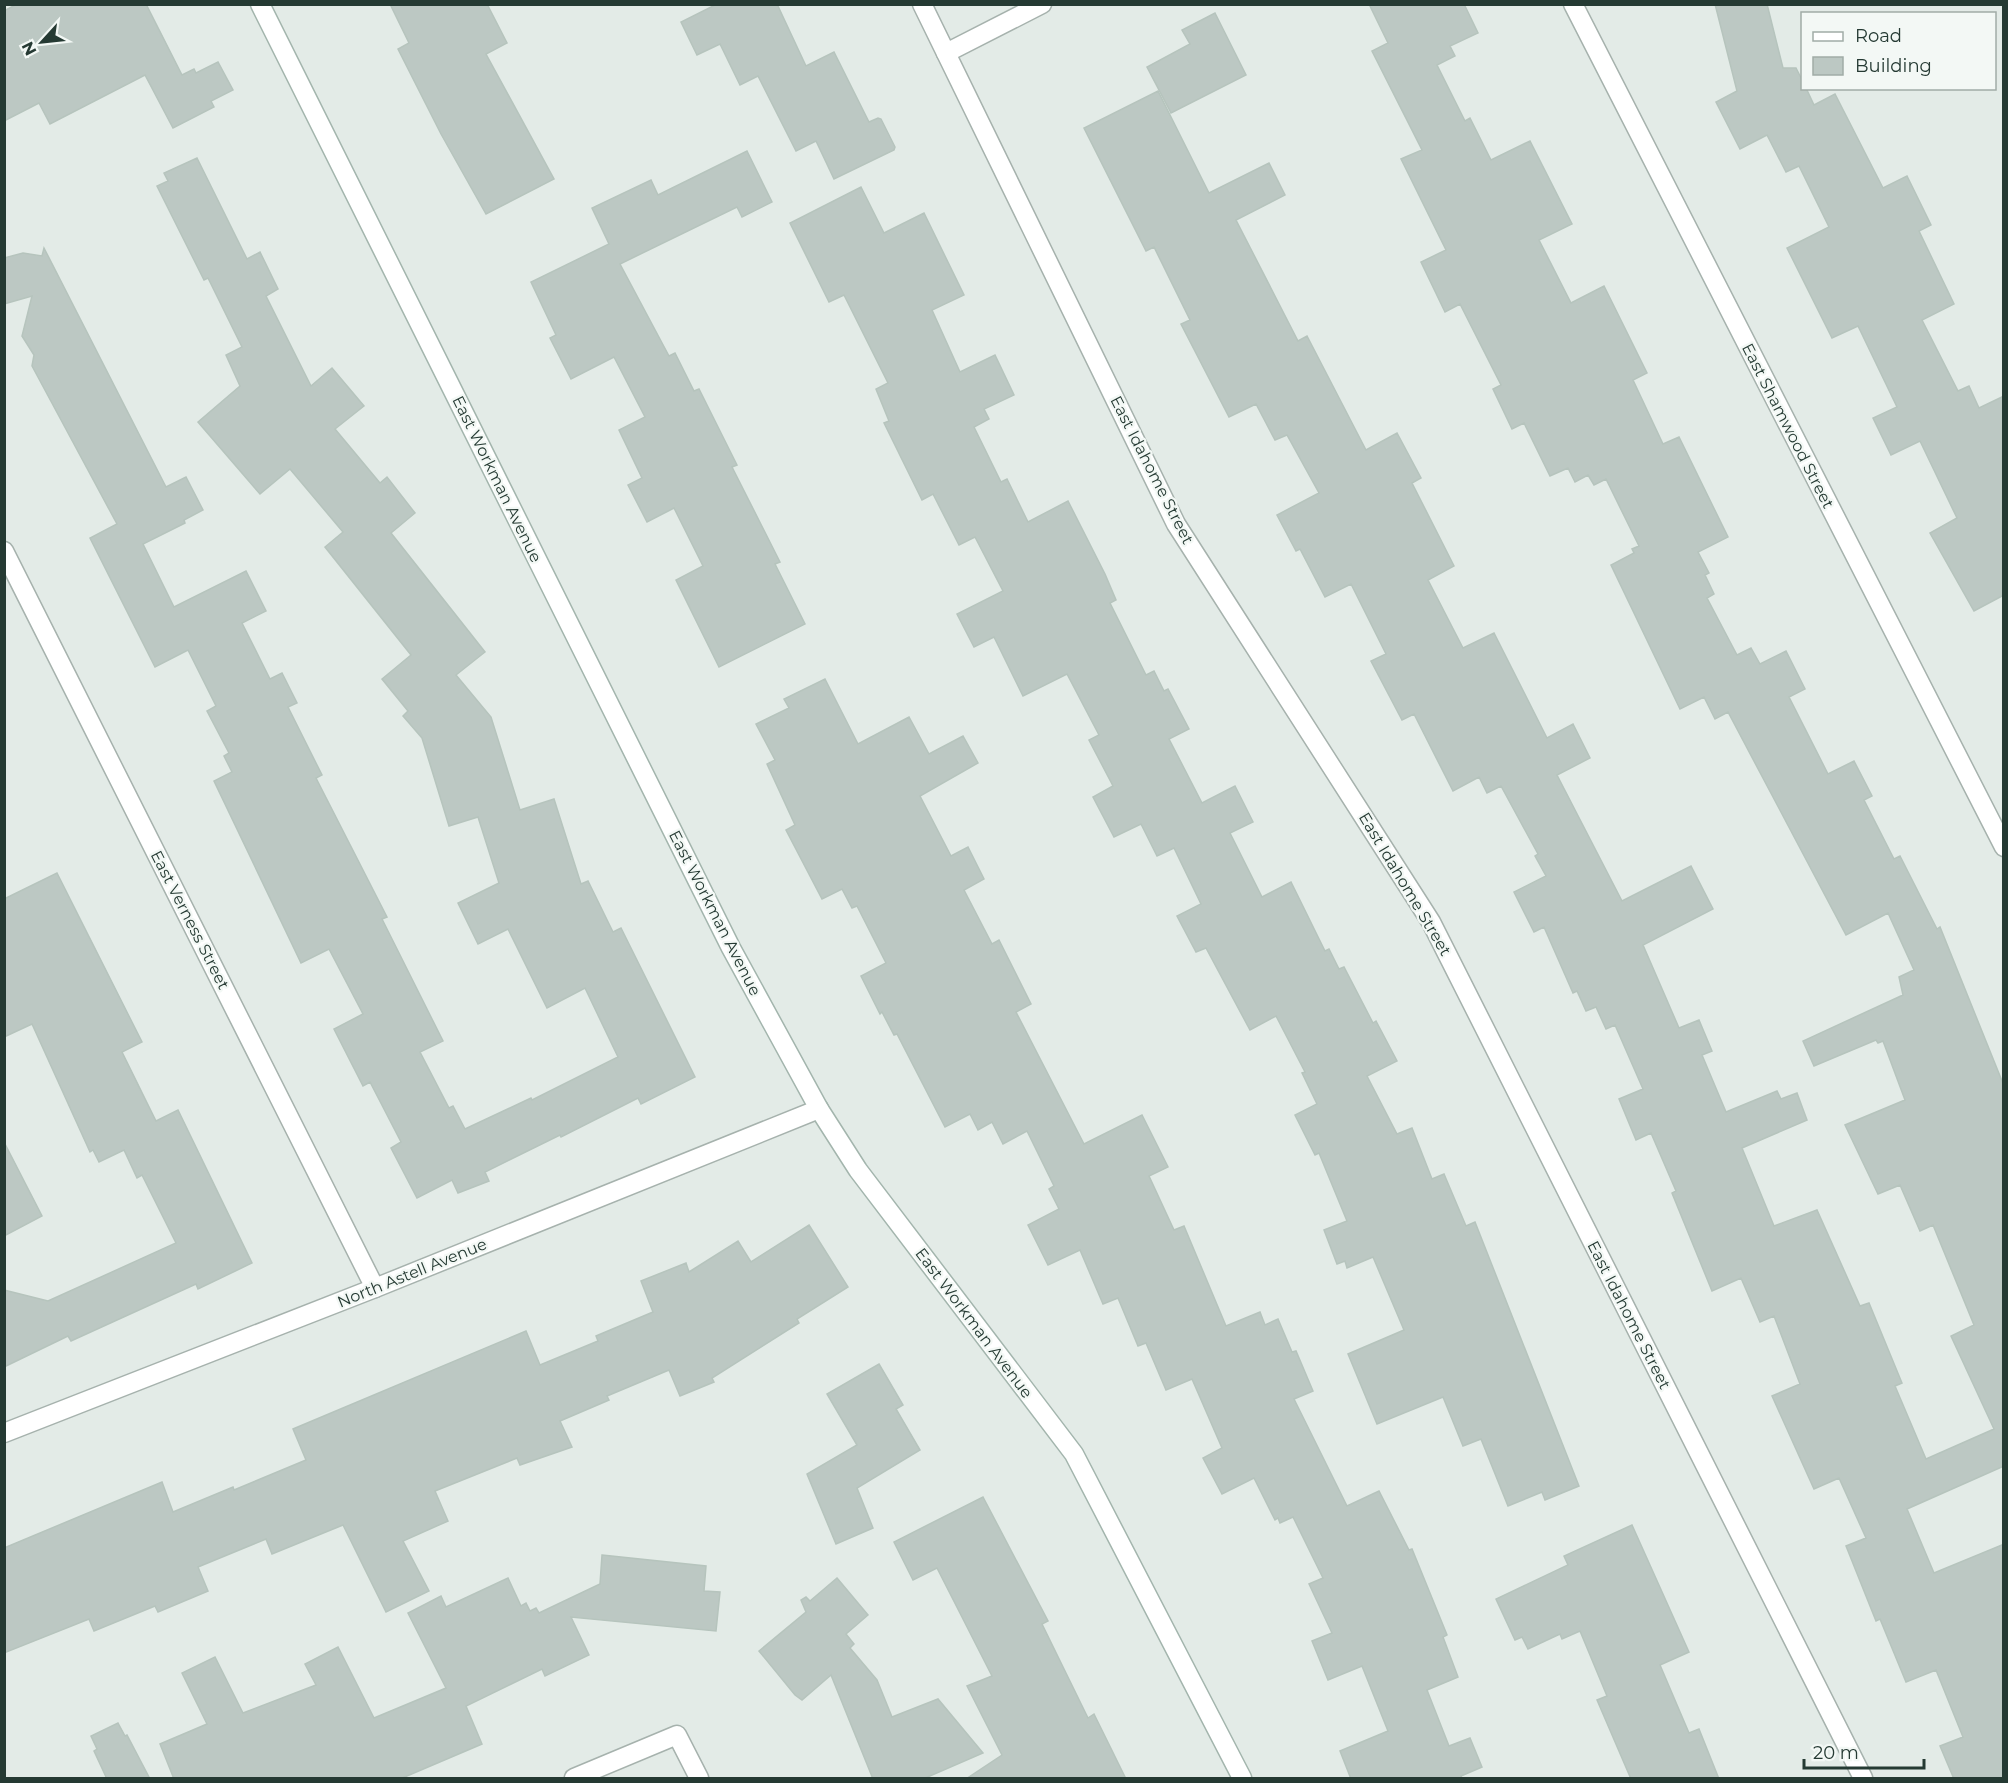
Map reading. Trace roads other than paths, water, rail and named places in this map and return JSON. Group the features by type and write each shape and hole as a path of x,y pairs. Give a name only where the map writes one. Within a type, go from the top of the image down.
{"street":[{"name":"East Workman Avenue","path":"260,4 731,948 819,1109 858,1170 1074,1454 1242,1779"},
{"name":"East Idahome Street","path":"922,4 1176,524 1431,921 1863,1779"},
{"path":"946,52 1042,4"},
{"name":"East Shamwood Street","path":"1573,4 2004,847"},
{"name":"East Verness Street","path":"4,551 375,1288"},
{"name":"North Astell Avenue","path":"4,1433 375,1288 819,1109"},
{"path":"574,1779 677,1735 699,1779"}]}
